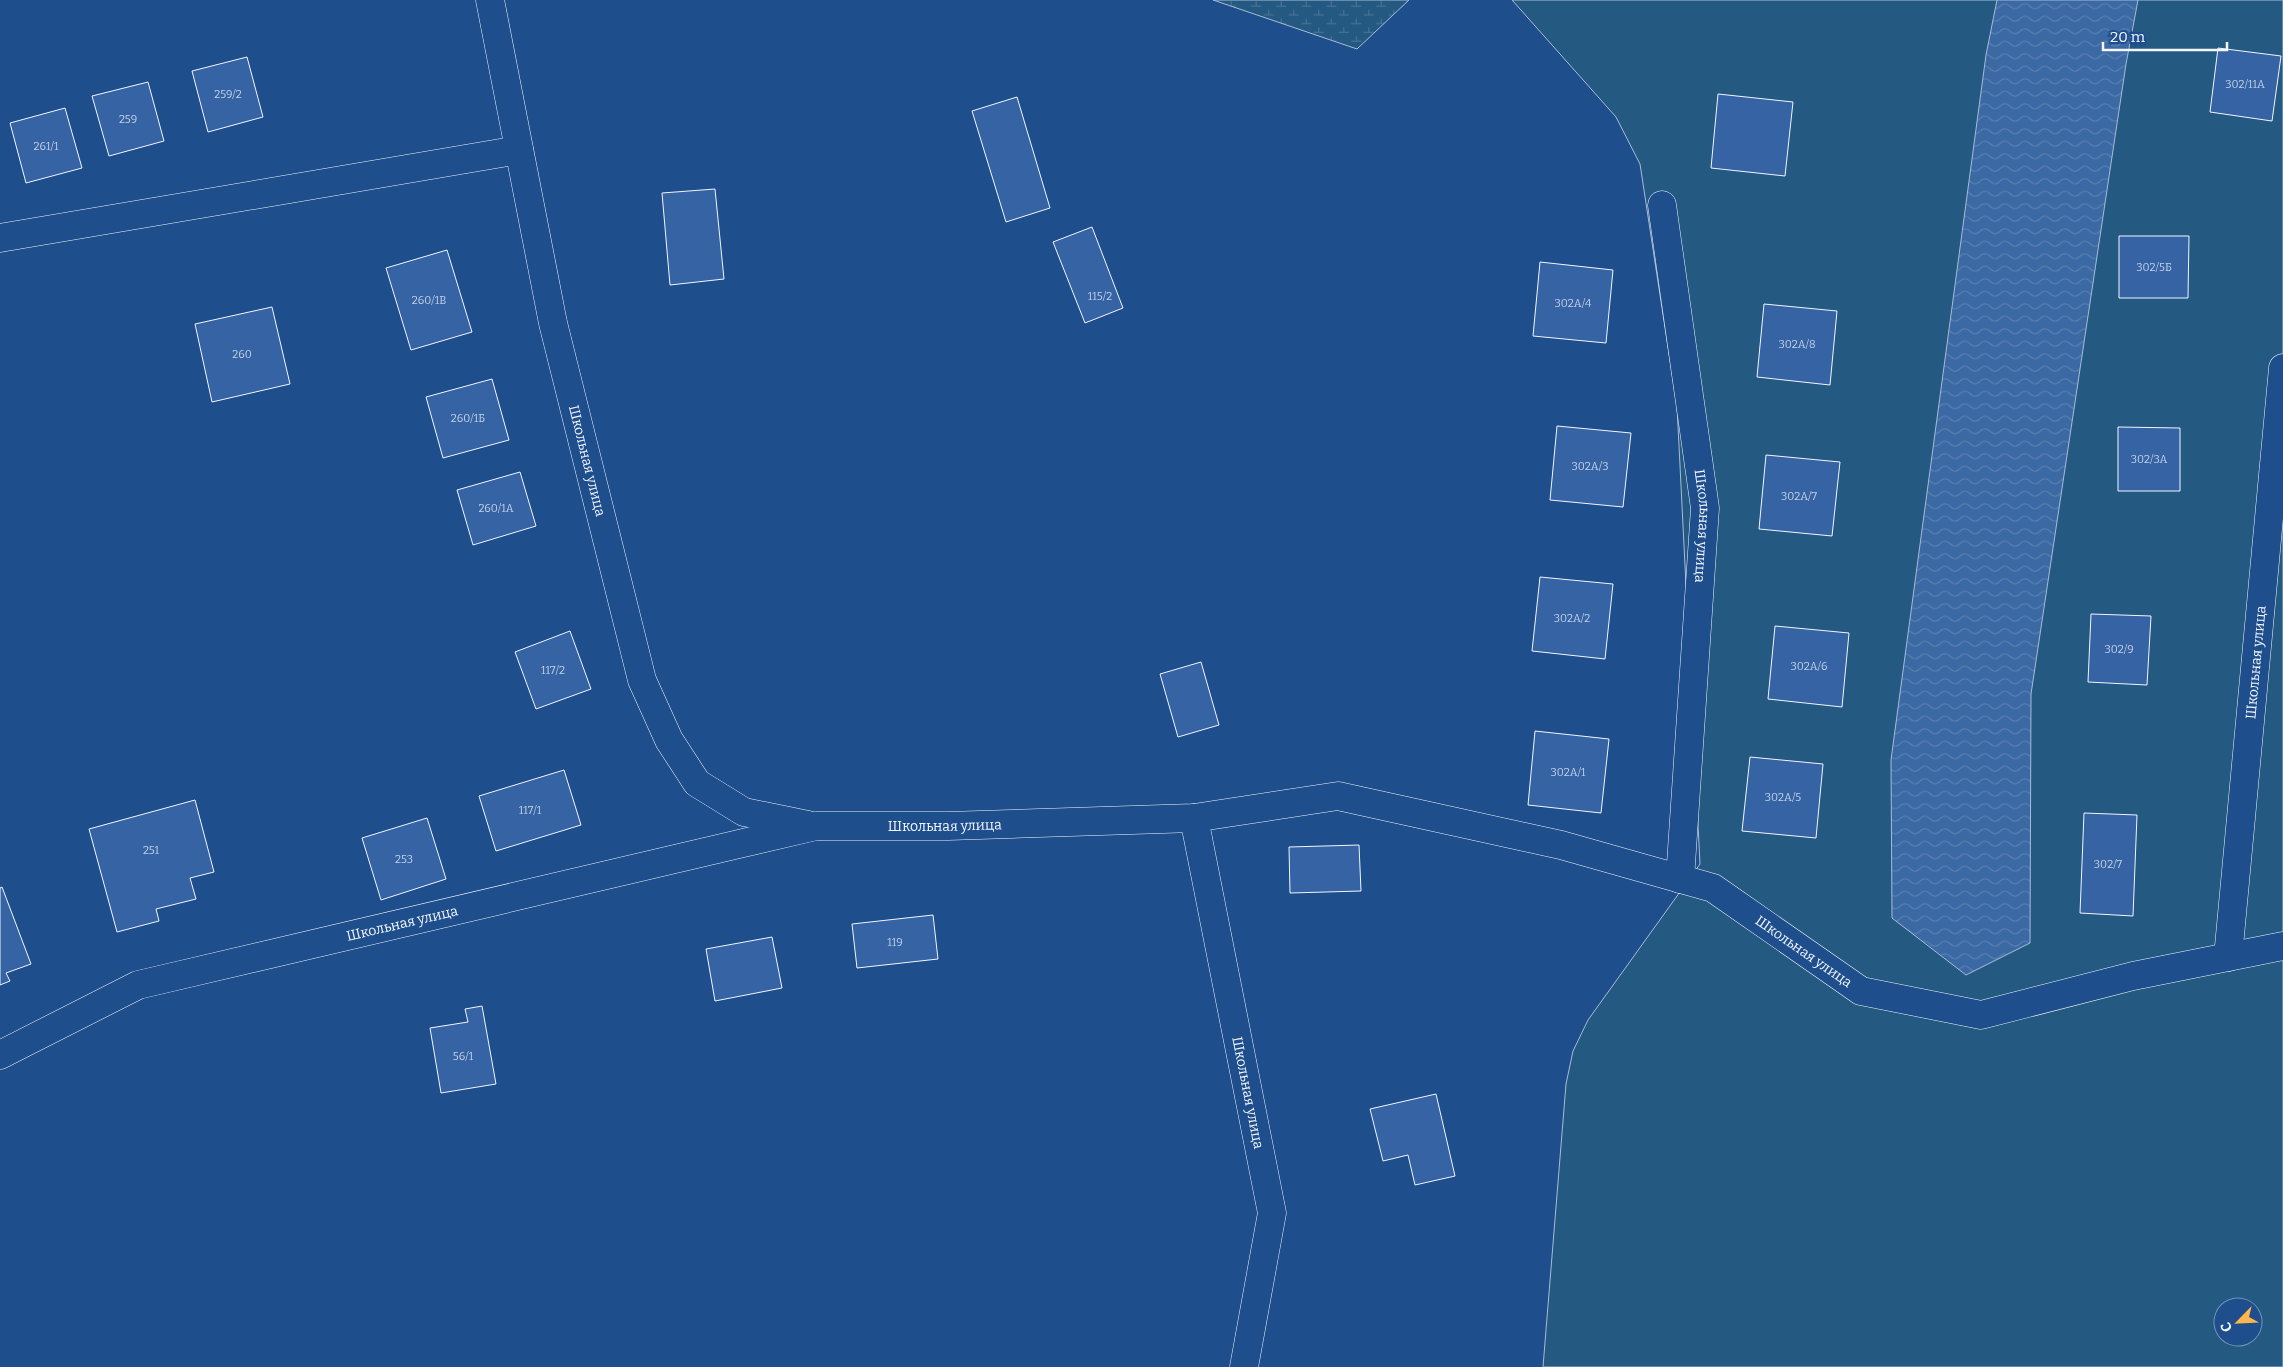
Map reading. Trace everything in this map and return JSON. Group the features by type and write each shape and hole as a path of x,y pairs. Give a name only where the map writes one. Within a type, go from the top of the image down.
{"street":[{"name":"Школьная улица","path":"490,0 553,323 642,680 668,740 697,783 744,812 816,826 948,826 1194,818 1338,796 1561,845 1713,888 1861,991 1981,1016 2133,976 2283,946"},
{"path":"0,238 519,150"},
{"name":"Школьная улица","path":"1662,204 1705,508 1680,878"},
{"name":"Школьная улица","path":"2228,957 2283,368"},
{"name":"Школьная улица","path":"1194,818 1272,1213 1244,1367"},
{"name":"Школьная улица","path":"0,1055 138,985 816,826"}],"green space":[{"path":"1213,0 1409,0 1357,49"},
{"path":"1512,0 2283,0 2283,1367 1543,1367 1566,1084 1573,1051 1588,1020 1700,864 1677,406 1640,164 1616,117"}],"water":[{"path":"1997,0 2138,0 2126,64 2031,694 2030,943 1966,975 1892,918 1891,760 1986,55"}],"building":[{"path":"2218,48 2281,56 2272,121 2210,112"},
{"path":"247,57 263,117 208,132 192,71"},
{"path":"148,82 164,141 109,156 92,96"},
{"path":"1718,94 1793,102 1785,176 1711,168"},
{"path":"1017,97 1050,208 1006,222 972,111"},
{"path":"65,108 82,168 26,183 10,123"},
{"path":"715,189 724,279 670,285 662,193"},
{"path":"1092,227 1123,308 1085,323 1053,242"},
{"path":"2119,236 2189,236 2188,298 2119,298"},
{"path":"447,250 472,332 411,350 386,268"},
{"path":"1540,262 1613,270 1606,343 1533,336"},
{"path":"1764,304 1837,311 1830,385 1757,377"},
{"path":"272,307 290,384 212,402 195,324"},
{"path":"492,379 509,440 443,458 426,397"},
{"path":"1557,426 1631,433 1623,507 1550,500"},
{"path":"2118,427 2180,428 2180,491 2118,491"},
{"path":"1766,455 1840,462 1832,536 1759,529"},
{"path":"520,472 536,526 473,545 457,490"},
{"path":"1540,577 1613,584 1605,659 1532,651"},
{"path":"2091,614 2151,616 2147,685 2088,682"},
{"path":"1775,626 1849,633 1842,707 1768,699"},
{"path":"570,631 591,689 536,709 515,652"},
{"path":"1201,662 1219,725 1178,737 1160,674"},
{"path":"1535,731 1609,739 1601,813 1528,805"},
{"path":"1750,757 1823,764 1816,838 1742,831"},
{"path":"564,770 581,825 496,851 479,796"},
{"path":"195,800 214,872 190,878 196,899 156,909 159,921 117,932 89,829"},
{"path":"2084,813 2137,815 2133,916 2080,913"},
{"path":"427,818 446,879 381,900 362,838"},
{"path":"1359,845 1361,891 1290,893 1289,847"},
{"path":"2,887 31,964 6,973 10,981 0,985 0,888"},
{"path":"933,915 938,959 857,968 852,924"},
{"path":"772,937 782,988 715,1001 706,949"},
{"path":"482,1006 496,1084 441,1093 430,1028 468,1022 465,1009"},
{"path":"1436,1094 1455,1176 1415,1185 1408,1155 1383,1161 1370,1109"}]}
